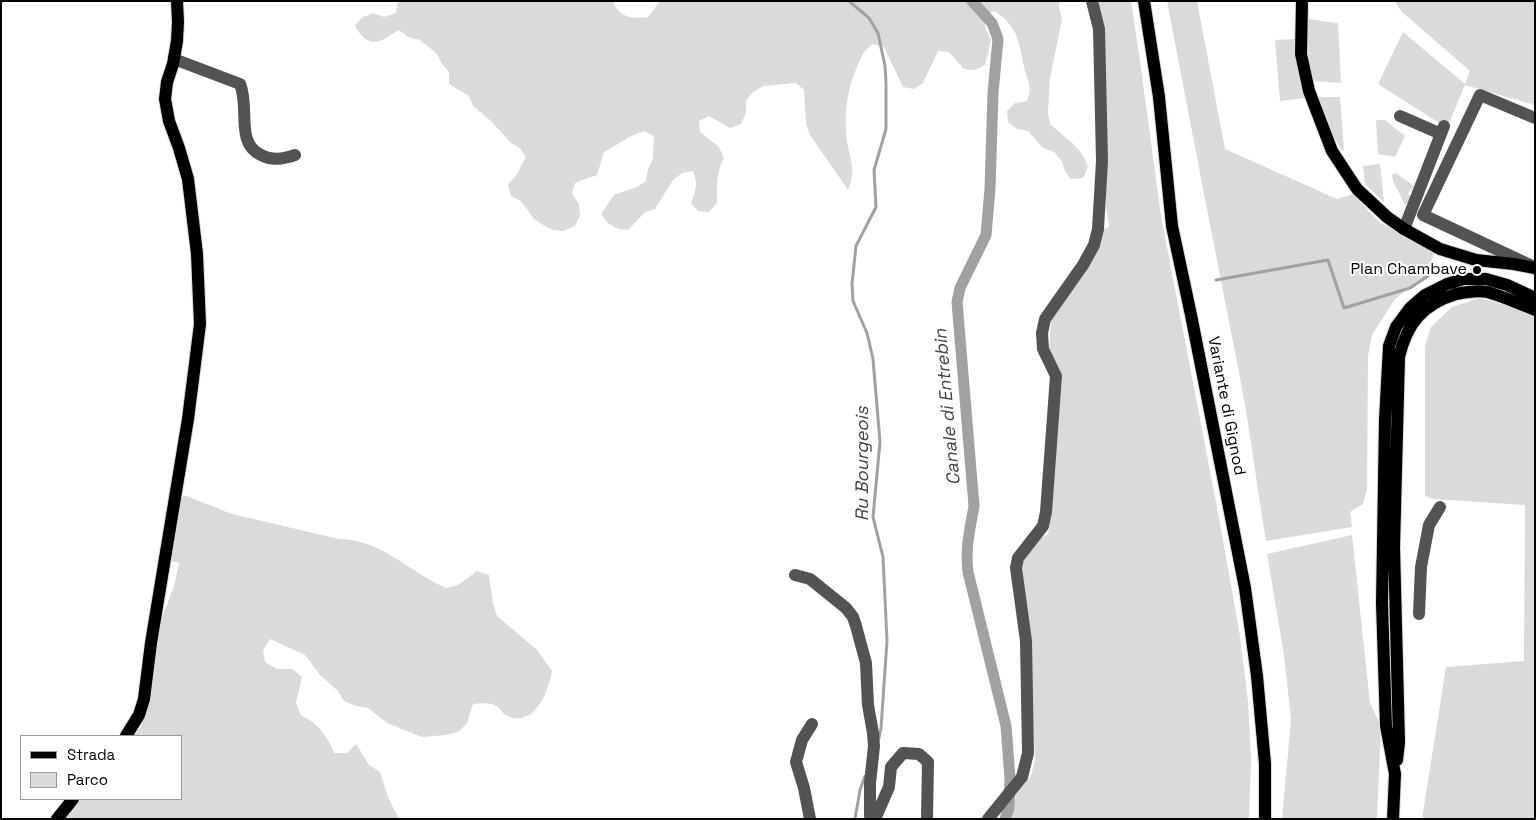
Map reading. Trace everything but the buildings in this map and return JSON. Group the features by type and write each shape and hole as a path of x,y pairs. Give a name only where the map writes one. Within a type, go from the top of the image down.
{"main road":[{"path":"127,735 140,715 144,699 151,643 188,419 200,324 197,254 188,179 169,121 165,99 167,82 174,59 178,22 177,1"},
{"name":"Variante di Gignod","path":"1144,1 1159,97 1172,226 1245,588 1257,676 1265,764 1265,819"},
{"path":"1302,1 1302,54 1309,91 1332,151 1357,189 1387,217 1440,249 1476,260 1535,268"},
{"path":"1395,774 1386,726 1382,602 1385,420 1389,346 1396,327 1410,308 1425,295 1447,284 1464,279 1486,279 1508,285 1535,298"},
{"path":"1393,819 1395,774 1399,742 1394,547 1399,357 1404,338 1414,320 1427,308 1446,298 1465,292 1486,292 1535,310"},
{"path":"57,819 72,800"}],"street":[{"path":"988,819 1022,777 1028,753 1026,642 1016,568 1018,558 1043,526 1050,476 1056,376 1042,348 1044,319 1083,265 1094,245 1098,229 1102,161 1099,29 1092,1"},
{"path":"174,59 240,84 244,94 246,141 253,152 264,157 281,160 295,156"},
{"path":"1535,118 1480,95 1423,215 1535,268"},
{"path":"1400,116 1442,130 1404,229"},
{"path":"1419,614 1421,567 1429,526 1440,507"},
{"path":"795,575 810,579 853,616 866,664 868,705 873,733 870,816 874,819 889,788 891,766 903,753 919,754 928,762 927,819"},
{"path":"810,819 804,788 796,762 802,740 812,724"}],"green space":[{"path":"398,1 613,1 622,14 637,18 648,17 660,1 1060,1 1059,7 1062,19 1050,78 1048,112 1050,124 1077,148 1088,167 1083,178 1071,179 1065,171 1061,160 1054,152 1043,148 1028,131 1017,129 1008,122 1007,111 1015,103 1027,101 1029,87 1016,35 1008,23 994,11 984,16 985,27 991,40 985,65 975,70 964,69 949,52 938,51 923,83 914,89 903,87 884,47 873,44 866,50 860,59 852,81 846,106 846,132 852,171 848,190 810,135 806,124 804,90 796,83 763,86 753,92 746,101 746,113 741,124 730,128 709,116 699,121 700,132 719,147 724,158 718,174 717,203 709,212 698,211 691,203 696,187 693,171 682,173 673,180 655,209 645,212 628,230 619,229 609,224 604,218 601,214 614,195 637,187 646,181 648,169 653,159 654,136 644,131 604,152 597,175 575,183 572,194 579,204 580,215 575,226 563,231 553,230 534,219 521,201 511,196 508,184 516,175 526,157 520,148 511,143 491,121 473,106 469,96 449,84 449,72 437,54 420,40 408,37 399,30 376,42 364,38 359,32 355,25 363,17 373,13 384,17 396,13"},
{"path":"1097,1 1131,1 1161,216 1240,636 1248,702 1251,758 1249,819 1009,819 1013,812 1016,794 1031,776 1035,760 1029,623 1022,584 1023,562 1036,541 1048,534 1051,517 1062,376 1049,350 1051,323 1049,318 1103,229 1109,227 1106,208 1106,159"},
{"path":"1167,1 1197,1 1225,149 1337,199 1353,194 1380,223 1435,248 1428,276 1395,299 1372,335 1368,356 1367,489 1363,504 1350,512 1352,527 1266,541 1241,384"},
{"path":"1395,1 1535,1 1535,105 1465,85 1447,128 1378,84 1403,32 1465,84 1470,71 1401,11"},
{"path":"1308,19 1338,23 1341,83 1313,81 1308,53"},
{"path":"1296,39 1306,98 1280,101 1275,40"},
{"path":"1317,97 1340,97 1344,150 1342,151 1329,128"},
{"path":"1376,120 1385,120 1405,136 1395,157 1378,154"},
{"path":"1380,164 1384,202 1365,184 1363,166"},
{"path":"1396,173 1414,186 1408,194 1411,196 1411,202 1405,205 1393,181 1392,174"},
{"path":"1479,298 1516,308 1535,317 1535,819 1422,819 1446,667 1524,661 1525,505 1433,499 1425,496 1425,346 1431,327 1452,307"},
{"path":"184,495 232,514 368,544 382,550 446,588 458,585 477,571 489,575 497,616 537,650 552,671 543,698 532,713 525,717 517,718 506,715 499,708 491,704 473,704 467,723 458,732 422,737 387,723 368,708 344,701 338,691 320,675 305,655 270,639 263,650 265,662 277,669 292,669 302,677 296,703 301,715 321,730 334,753 347,753 356,744 369,765 380,772 388,797 399,819 64,819 80,800 182,800 182,735 135,735 141,727 150,699 160,623 174,586 179,563 171,561 179,502"},
{"path":"1352,535 1370,703 1381,726 1377,819 1282,819 1291,720 1284,655 1267,554"}],"waterway":[{"name":"Ru Bourgeois","path":"849,1 869,18 878,33 885,66 886,83 886,129 874,170 876,207 856,246 852,284 853,301 867,333 873,359 880,442 873,517 883,557 887,641 879,738"},
{"name":"Canale di Entrebin","path":"972,1 992,23 998,39 993,93 990,189 986,235 960,288 957,302 974,506 968,539 967,563 1006,726 1010,778 1009,808 1005,819"},
{"path":"1216,280 1328,260 1344,308 1410,288 1428,276 1431,266"},
{"name":"Ru Bourgeois","path":"855,819 860,790 865,776"}],"place":[{"name":"Plan Chambave","path":"1477,270"}]}
